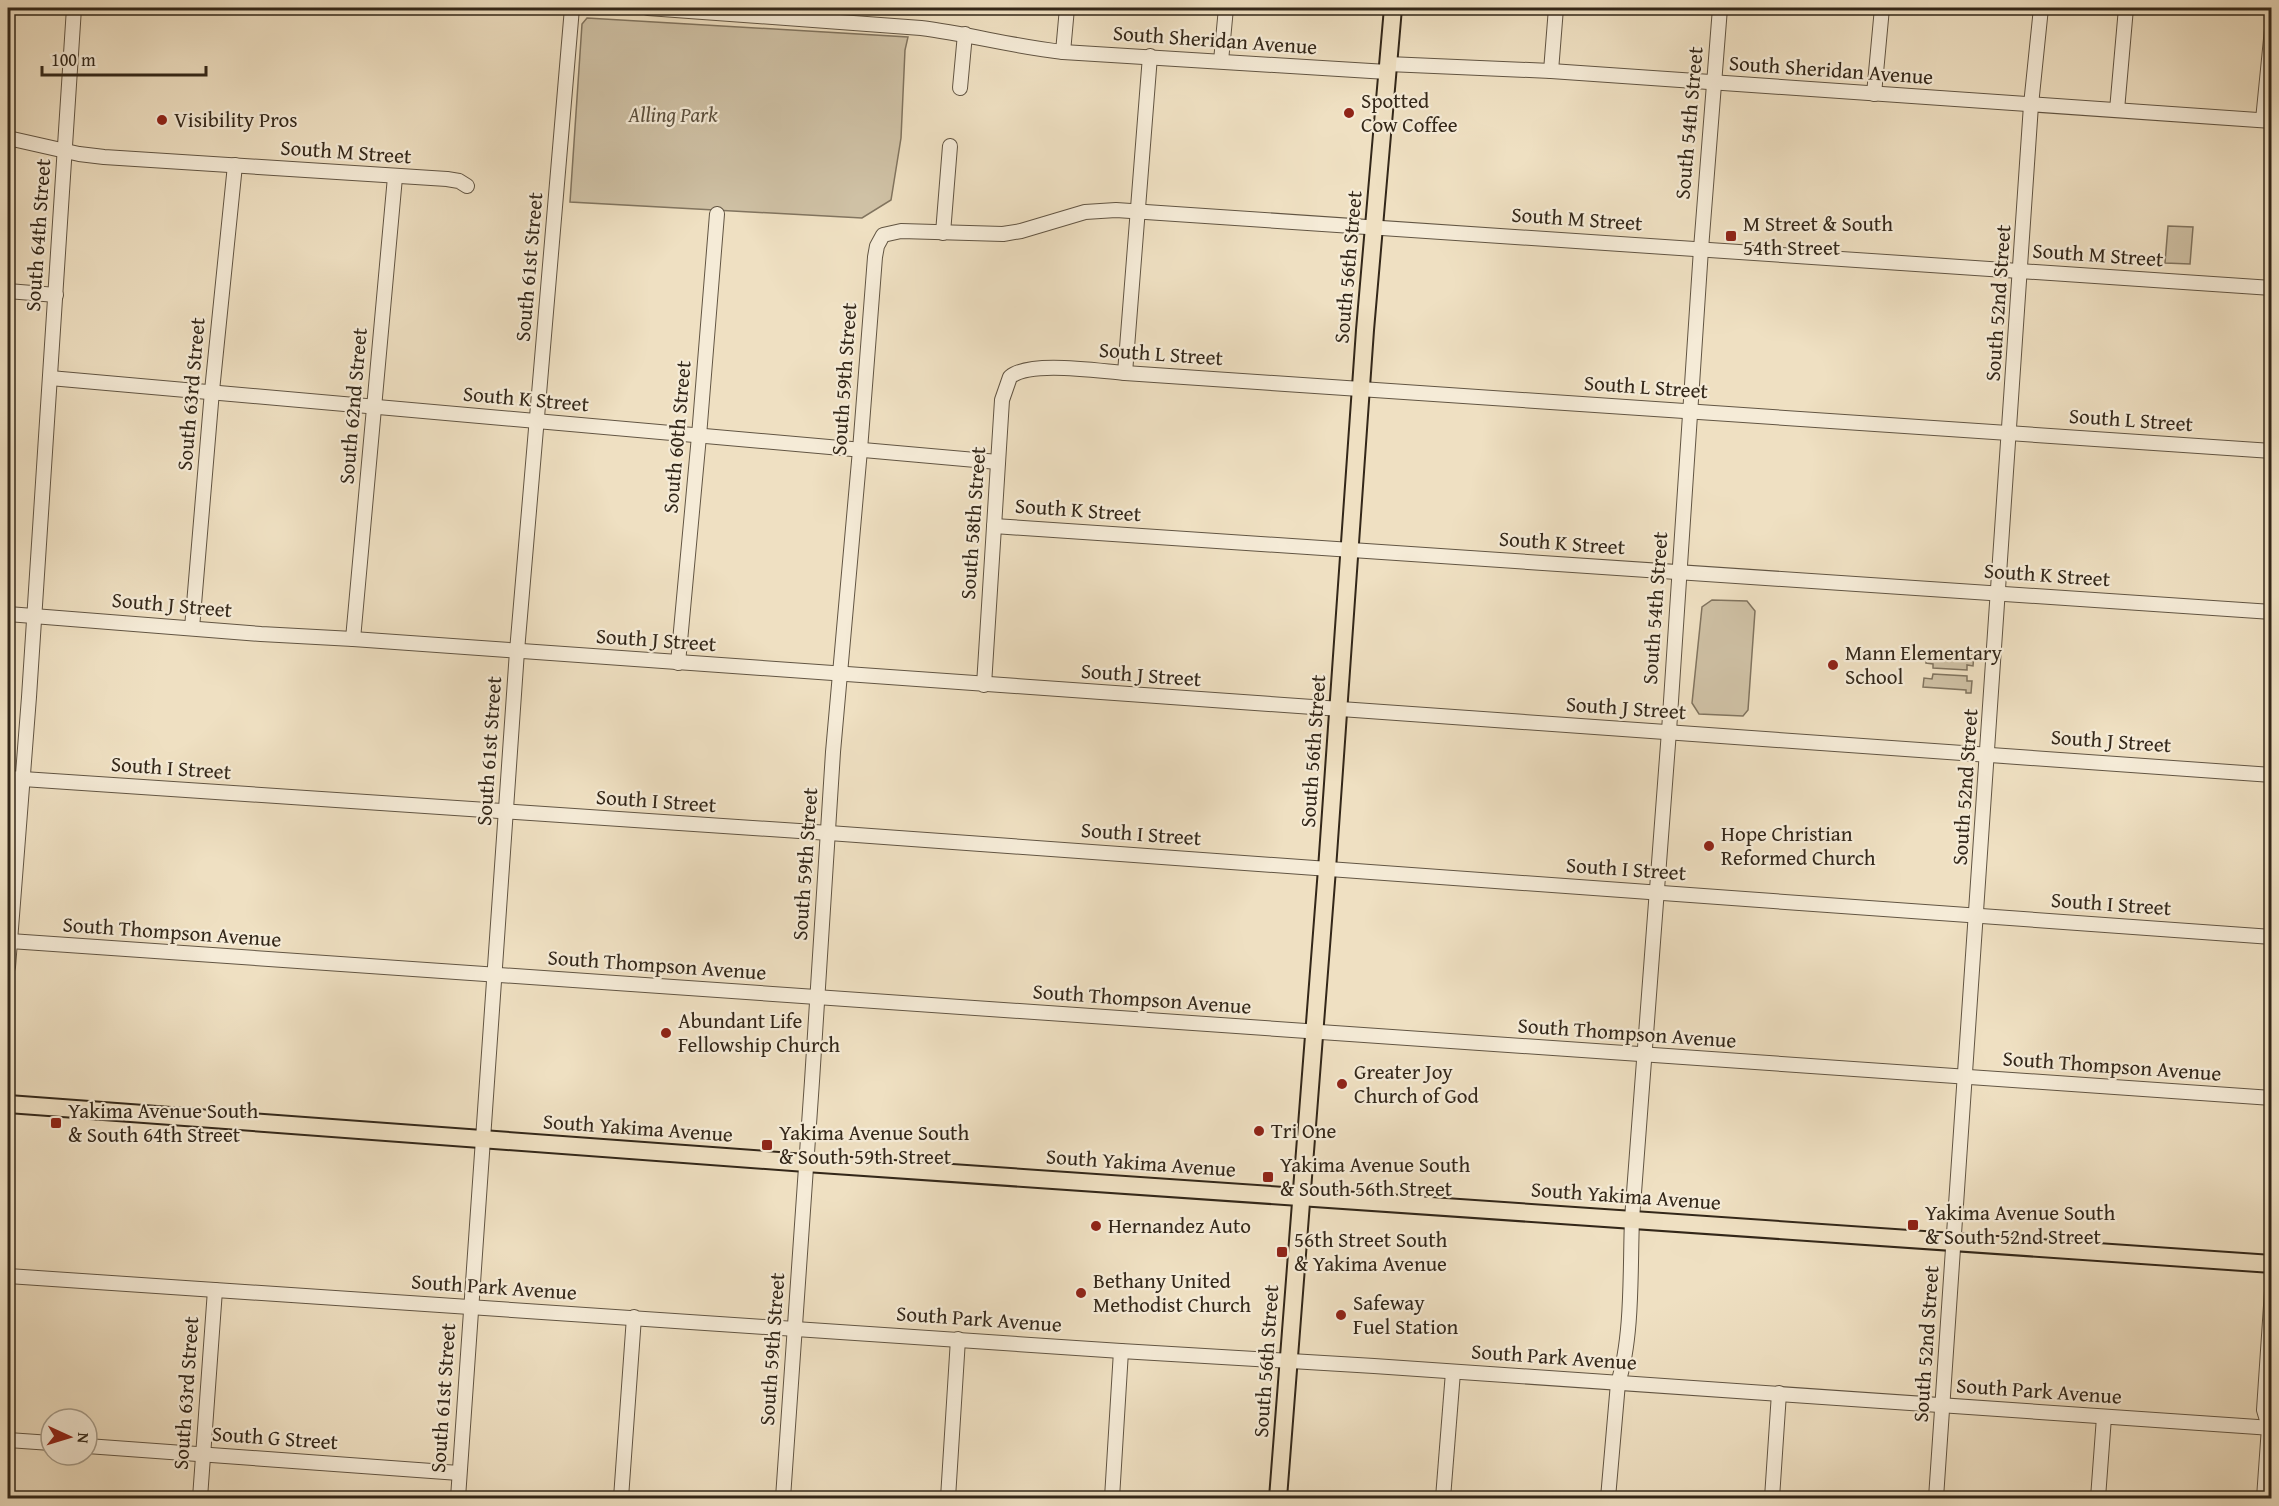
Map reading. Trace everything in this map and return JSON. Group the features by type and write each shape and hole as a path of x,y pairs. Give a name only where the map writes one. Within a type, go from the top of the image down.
{"main road":[{"name":"South 56th Street","path":"1278,1498 1327,868 1361,389 1393,8"},
{"name":"South Yakima Avenue","path":"8,1104 806,1163 2271,1264"}],"street":[{"name":"South 64th Street","path":"8,968 23,779 74,8"},
{"name":"South 61st Street","path":"458,1498 517,651 572,8"},
{"name":"South Sheridan Avenue","path":"648,8 921,28 965,34 1012,46 1063,52 1387,68 1551,71 2267,121"},
{"path":"1063,52 1067,8"},
{"path":"1221,61 1226,8"},
{"path":"1551,71 1556,8"},
{"name":"South 54th Street","path":"1608,1498 1618,1383 1623,1367 1629,1300 1632,1219 1720,8"},
{"path":"1874,94 1882,8"},
{"name":"South 52nd Street","path":"1936,1498 2031,105 2040,8"},
{"path":"2117,110 2126,8"},
{"path":"2267,121 2271,29"},
{"path":"960,88 965,34"},
{"path":"1125,373 1150,56"},
{"name":"South M Street","path":"8,138 104,157 447,179 459,181 467,186"},
{"path":"943,233 950,146"},
{"name":"South 63rd Street","path":"192,628 212,391 235,165"},
{"name":"South 62nd Street","path":"353,639 395,177"},
{"name":"South M Street","path":"883,235 901,231 1003,234 1085,212 1137,210 2271,288"},
{"name":"South 60th Street","path":"678,663 717,214"},
{"name":"South 59th Street","path":"783,1498 840,673 875,257 877,246 883,235"},
{"path":"8,291 56,295"},
{"name":"South L Street","path":"1018,371 1038,368 1125,373 2271,451"},
{"name":"South 58th Street","path":"984,685 1004,392 1010,377 1018,371"},
{"name":"South K Street","path":"50,378 998,462"},
{"name":"South K Street","path":"994,526 2271,612"},
{"name":"South J Street","path":"8,614 261,634 2271,775"},
{"name":"South I Street","path":"8,778 829,833 2271,937"},
{"name":"South Thompson Avenue","path":"10,941 2271,1098"},
{"name":"South Park Avenue","path":"8,1276 2270,1427"},
{"name":"South 63rd Street","path":"200,1498 215,1290"},
{"path":"2264,1498 2270,1427 2264,1410 2271,1291"},
{"path":"621,1498 634,1317"},
{"path":"948,1498 958,1339"},
{"path":"1112,1498 1121,1351"},
{"path":"1443,1498 1453,1372"},
{"path":"1772,1498 1779,1394"},
{"path":"2098,1498 2104,1417"},
{"path":"8,1440 39,1442"},
{"name":"South G Street","path":"99,1447 459,1473"}],"green space":[{"name":"Alling Park","path":"587,18 908,37 905,50 901,138 891,200 862,218 570,202 582,24"},
{"path":"2168,226 2193,227 2190,264 2165,263"},
{"path":"1712,600 1747,601 1755,611 1748,710 1743,716 1699,714 1692,703 1702,607"},
{"path":"1926,654 1969,656 1974,654 1973,666 1967,665 1967,670 1933,668 1933,664 1926,663"},
{"path":"1933,674 1967,676 1967,681 1972,681 1971,693 1966,693 1966,690 1923,687 1924,678 1932,679"}],"place":[{"name":"Spotted Cow Coffee","path":"1349,113"},
{"name":"Visibility Pros","path":"162,120"},
{"name":"M Street & South 54th Street","path":"1731,236"},
{"name":"Mann Elementary School","path":"1833,665"},
{"name":"Hope Christian Reformed Church","path":"1709,846"},
{"name":"Abundant Life Fellowship Church","path":"666,1033"},
{"name":"Greater Joy Church of God","path":"1342,1084"},
{"name":"Yakima Avenue South & South 64th Street","path":"56,1123"},
{"name":"Tri One","path":"1259,1131"},
{"name":"Yakima Avenue South & South 59th Street","path":"767,1145"},
{"name":"Yakima Avenue South & South 56th Street","path":"1268,1177"},
{"name":"Yakima Avenue South & South 52nd Street","path":"1913,1225"},
{"name":"Hernandez Auto","path":"1096,1226"},
{"name":"56th Street South & Yakima Avenue","path":"1282,1252"},
{"name":"Bethany United Methodist Church","path":"1081,1293"},
{"name":"Safeway Fuel Station","path":"1341,1315"}]}
